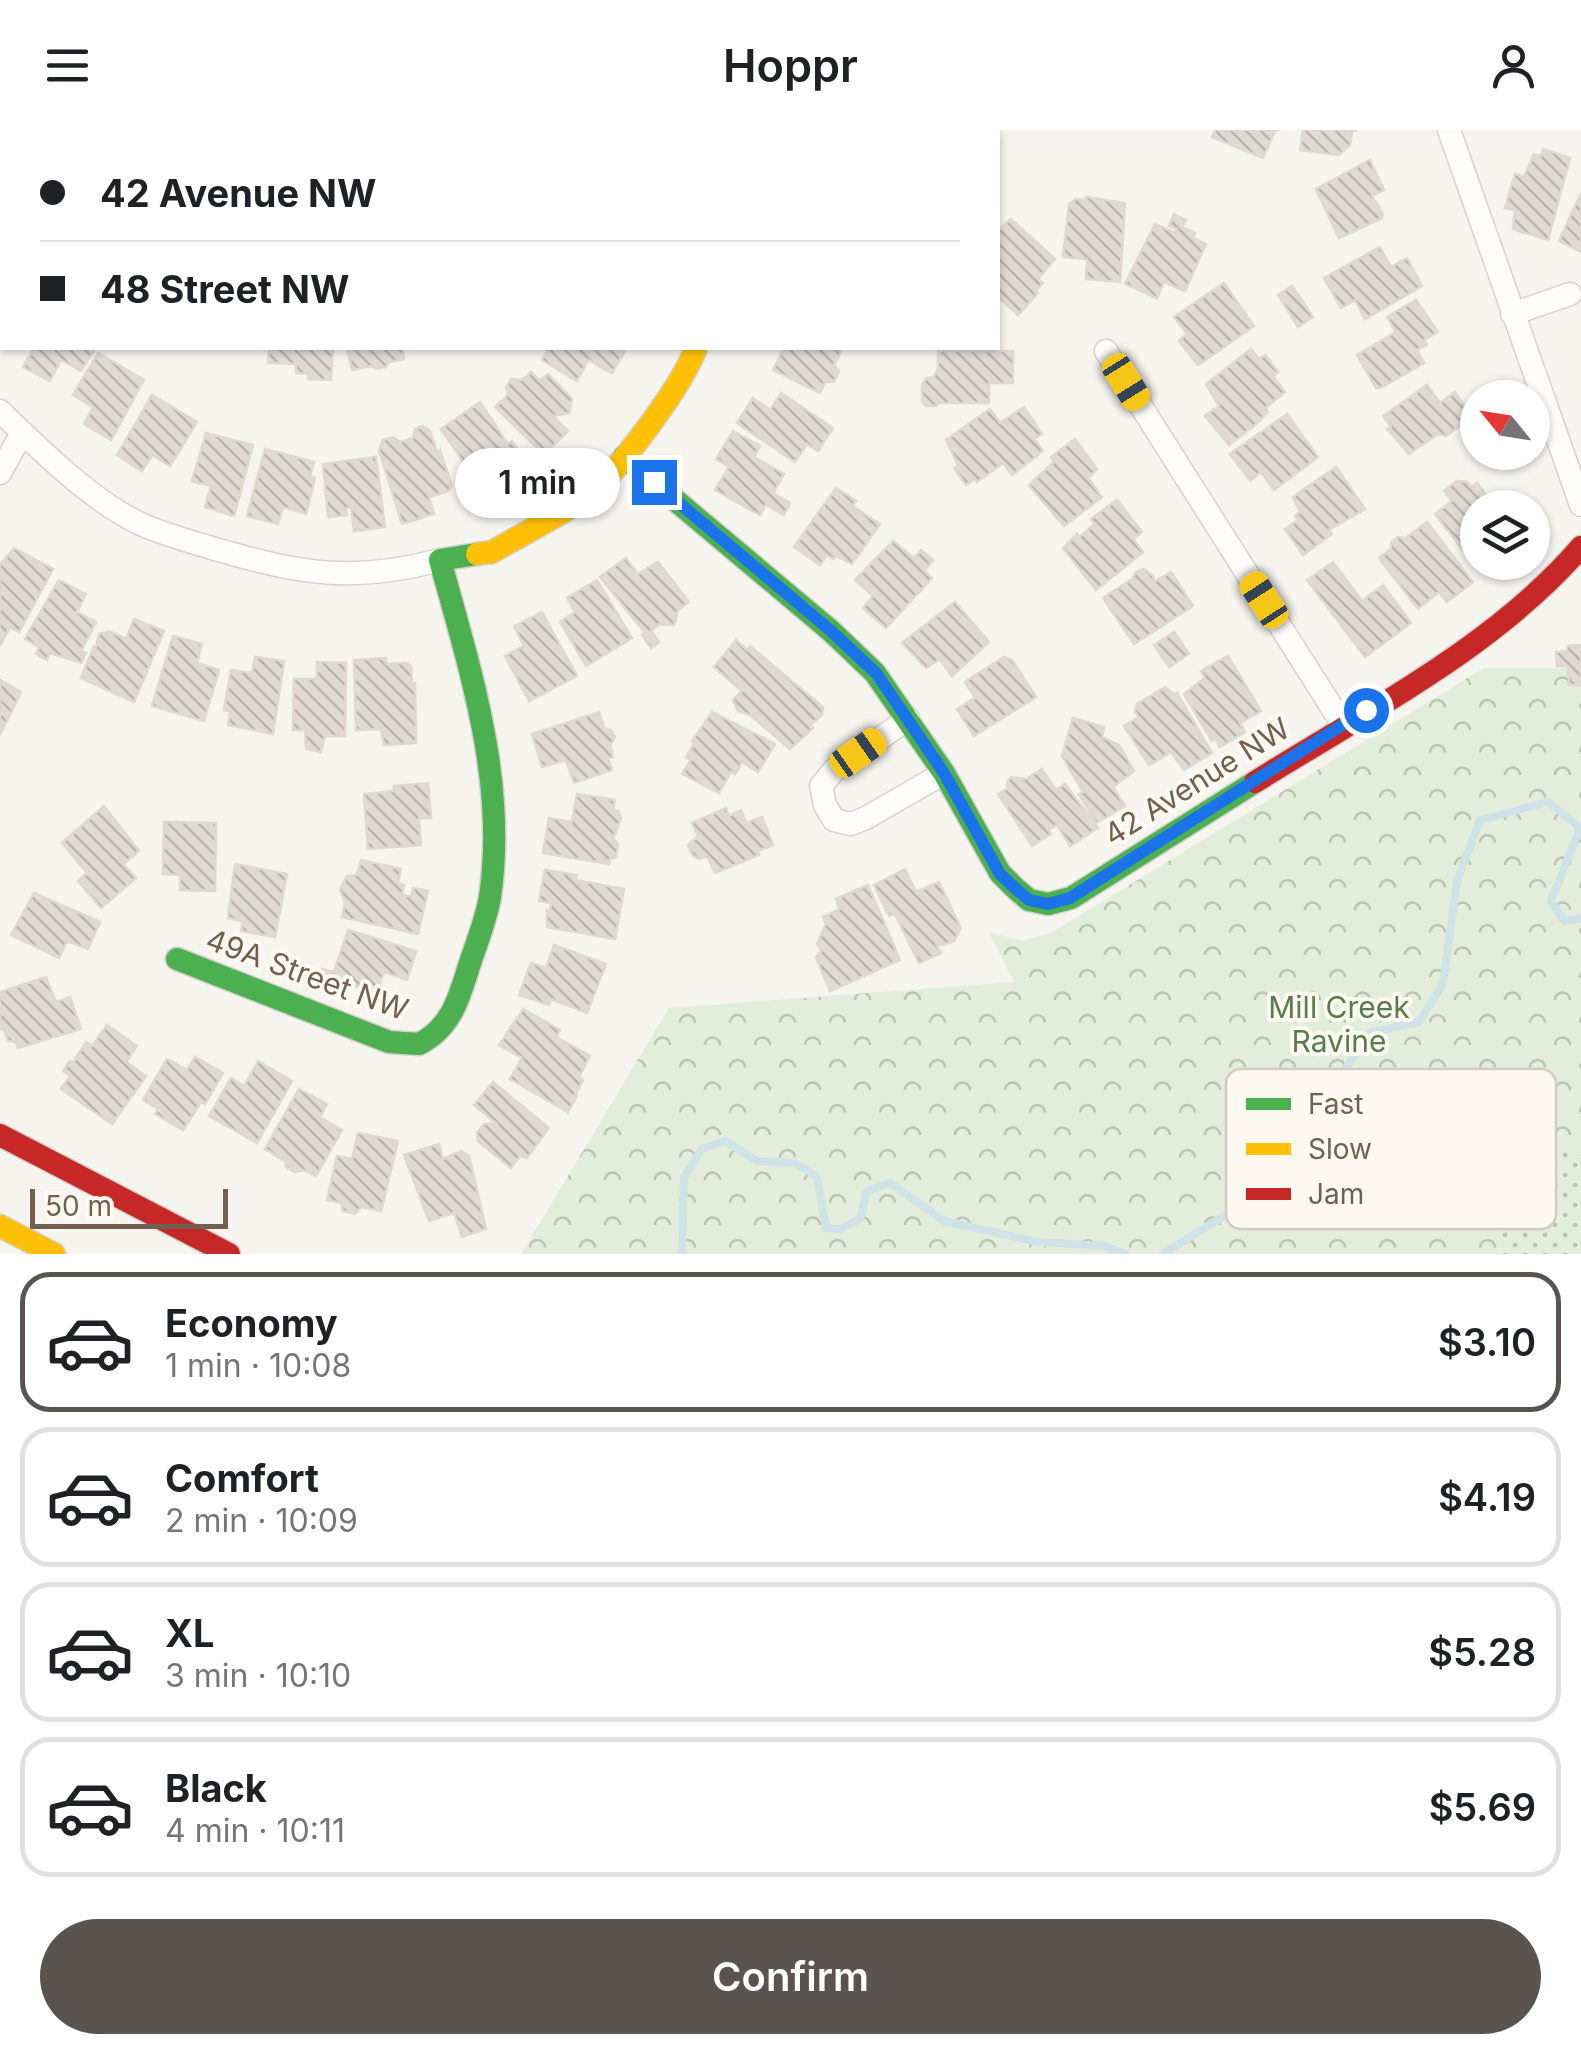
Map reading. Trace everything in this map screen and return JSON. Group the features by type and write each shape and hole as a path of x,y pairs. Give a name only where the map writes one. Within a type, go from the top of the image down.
{"street":[{"path":"1449,130 1581,505"},
{"path":"1512,314 1570,294"},
{"path":"0,411 89,489 141,524 300,572 357,575 492,552 596,489 689,367 695,350"},
{"path":"1106,351 1343,725"},
{"path":"0,473 22,433"},
{"path":"624,457 876,673 908,719 944,773 866,818 851,824 834,820 825,805 821,786 834,770 908,719"},
{"name":"42 Avenue NW","path":"944,773 1000,874 1029,900 1048,904 1070,898 1468,648 1563,568 1581,547"},
{"name":"49A Street NW","path":"177,959 390,1042 418,1046 438,1033 452,1014 490,898 494,821 485,739 440,560"},
{"path":"0,1135 230,1254"},
{"path":"0,1226 54,1254"}],"green space":[{"name":"Mill Creek Ravine","path":"1484,668 1581,668 1581,1154 1562,1144 1556,1148 1556,1069 1226,1069 1226,1229 1502,1229 1500,1254 521,1254 669,1008 1014,982 989,932 1023,941 1054,931"},
{"path":"1562,1144 1581,1154 1581,1254 1500,1254 1502,1229 1556,1229 1556,1148"}],"building":[{"path":"1215,130 1279,130 1263,158 1212,137"},
{"path":"1303,130 1357,130 1352,131 1350,145 1339,155 1300,150"},
{"path":"1543,149 1570,158 1548,240 1513,229 1515,210 1505,208 1515,174 1524,177 1534,154 1541,156"},
{"path":"1370,160 1384,190 1372,196 1382,218 1339,238 1316,189"},
{"path":"1581,193 1581,252 1559,241"},
{"path":"1086,197 1125,203 1120,282 1086,279 1087,259 1063,257 1069,204"},
{"path":"1174,214 1186,220 1182,227 1195,233 1193,238 1206,244 1185,291 1164,282 1157,298 1125,284 1155,224 1175,233 1177,229 1169,226"},
{"path":"1011,219 1055,259 1038,279 1043,283 1035,291 1038,293 1018,315 1000,299 1000,229"},
{"path":"1380,247 1391,267 1407,258 1422,286 1365,319 1355,300 1341,308 1324,278"},
{"path":"1224,283 1254,326 1198,365 1179,341 1187,334 1174,317"},
{"path":"1292,286 1313,317 1298,327 1278,295"},
{"path":"1416,300 1438,332 1424,340 1427,345 1417,350 1424,363 1376,388 1357,355 1396,332 1387,317"},
{"path":"1251,349 1259,359 1265,355 1278,372 1273,376 1285,392 1265,408 1268,412 1255,425 1229,445 1205,416 1219,406 1206,384"},
{"path":"33,350 95,350 81,371 61,360 50,381 23,367"},
{"path":"269,350 333,350 331,380 308,379 308,374 296,373 296,364 268,363"},
{"path":"347,350 402,350 404,359 389,362 386,367 352,370"},
{"path":"548,350 626,350 612,373 588,360 577,381 542,360"},
{"path":"783,350 842,350 834,365 839,371 834,382 825,382 820,393 773,370"},
{"path":"938,351 1013,351 1013,383 989,383 989,403 926,406 922,401 922,384 933,378 938,369"},
{"path":"98,353 144,380 111,440 84,424 93,407 73,395"},
{"path":"531,372 540,381 548,374 572,399 569,413 553,416 568,431 544,455 495,407 508,395 506,388 511,379 522,380"},
{"path":"1427,385 1440,403 1455,392 1460,399 1460,426 1446,436 1438,434 1409,454 1387,429 1391,427 1383,416"},
{"path":"781,393 833,428 818,451 807,444 795,462 737,423 753,398 770,410"},
{"path":"152,395 197,422 170,466 152,455 142,471 117,455"},
{"path":"480,402 508,444 512,441 530,467 506,483 499,471 479,485 441,429"},
{"path":"1024,407 1042,434 1034,439 1043,451 1012,475 1003,463 977,482 975,479 966,485 954,468 958,465 946,440 990,409 1000,423"},
{"path":"1287,414 1318,457 1274,490 1261,472 1250,481 1230,454"},
{"path":"423,426 430,431 437,452 440,450 452,486 449,491 429,497 434,514 402,524 379,450 383,440 393,437 400,442 413,438 415,429"},
{"path":"733,431 760,446 754,457 784,474 773,493 790,503 784,515 766,505 760,515 715,490 729,467 716,459"},
{"path":"206,433 253,445 234,516 205,507 211,486 192,481"},
{"path":"1075,439 1097,469 1088,478 1102,497 1064,526 1029,485 1054,462 1051,457"},
{"path":"265,449 314,462 310,476 315,478 306,514 283,507 278,524 247,516"},
{"path":"376,457 385,527 354,531 351,507 346,508 347,515 328,517 323,464"},
{"path":"1336,467 1365,509 1329,530 1332,534 1303,555 1285,529 1298,520 1295,516 1300,512 1293,497"},
{"path":"1457,481 1467,482 1471,487 1477,483 1482,490 1460,490 1460,546 1435,514 1452,501 1444,491"},
{"path":"836,488 856,501 852,506 880,524 852,564 827,555 820,565 794,547"},
{"path":"1117,500 1142,532 1133,539 1143,552 1096,590 1063,548 1095,524 1091,519"},
{"path":"1427,522 1460,565 1460,580 1473,582 1447,602 1439,592 1418,609 1379,558 1391,549 1391,542 1398,537 1406,538"},
{"path":"893,541 914,558 921,550 933,560 924,571 932,578 886,628 863,608 873,596 855,580"},
{"path":"14,548 53,569 19,632 10,627 0,646 0,565"},
{"path":"626,558 638,574 658,562 689,602 678,610 674,625 659,624 651,631 659,642 651,648 642,635 645,633 600,577"},
{"path":"1333,562 1362,601 1383,585 1411,623 1365,657 1307,580"},
{"path":"1144,569 1154,582 1171,572 1193,606 1134,644 1103,598"},
{"path":"59,580 86,594 77,612 96,622 81,651 86,653 81,663 50,653 47,660 36,654 39,647 25,639"},
{"path":"597,580 632,638 586,666 560,622 575,612 567,598"},
{"path":"955,602 989,642 952,676 940,659 926,668 902,643"},
{"path":"542,612 577,676 529,701 505,656 524,646 514,626"},
{"path":"134,619 164,631 134,702 81,678 99,634 109,631 126,639"},
{"path":"1174,632 1189,654 1169,667 1154,645"},
{"path":"173,636 202,644 197,663 219,670 204,721 152,706"},
{"path":"736,640 747,650 750,646 823,707 822,715 810,725 813,728 790,749 750,715 738,711 733,700 742,691 714,667"},
{"path":"1581,645 1581,685 1569,685 1568,666 1557,666 1556,652"},
{"path":"1228,656 1261,711 1240,723 1245,732 1220,747 1216,739 1212,741 1184,694 1205,678 1201,671"},
{"path":"255,657 284,661 273,734 228,725 230,711 224,710 231,670 252,673"},
{"path":"1004,657 1012,660 1036,697 974,736 957,709 975,698 965,682"},
{"path":"386,658 386,664 411,666 416,743 384,745 381,729 356,730 354,660"},
{"path":"317,662 346,663 345,736 325,736 321,752 306,749 305,730 293,730 294,679 317,679"},
{"path":"0,680 21,692 0,735"},
{"path":"1165,687 1177,693 1212,753 1184,770 1171,752 1149,765 1124,726 1139,717 1135,712 1137,704"},
{"path":"599,712 604,728 615,737 610,746 613,757 608,758 612,770 574,783 566,760 542,767 532,734"},
{"path":"712,712 775,744 758,772 742,762 719,793 682,774 691,760 686,757 695,742 692,741"},
{"path":"1073,718 1104,727 1102,737 1119,745 1134,771 1113,787 1125,806 1096,823 1062,756"},
{"path":"1042,769 1056,790 1065,784 1098,828 1070,846 1057,825 1048,830 1051,834 1032,846 998,794 1007,789 1011,777 1026,779"},
{"path":"428,783 431,818 419,818 421,845 368,849 364,794"},
{"path":"577,794 615,800 613,810 621,818 613,839 618,844 616,857 609,864 543,853 549,818 572,822"},
{"path":"104,806 139,851 123,864 136,878 101,908 78,881 87,873 62,843"},
{"path":"726,808 729,816 741,810 746,823 762,817 773,845 715,873 707,856 693,856 688,845 698,836 692,823"},
{"path":"164,822 216,823 215,891 180,890 180,875 163,874"},
{"path":"361,860 401,869 398,883 404,885 402,895 411,897 413,888 428,891 418,934 342,917 345,903 340,890 347,876 357,875"},
{"path":"235,864 287,874 275,937 241,931 243,921 228,918"},
{"path":"905,869 916,892 939,882 961,928 954,941 936,944 941,953 919,963 895,914 889,916 874,885"},
{"path":"545,870 624,889 615,939 547,927 551,903 539,901"},
{"path":"868,885 900,960 830,991 816,957 821,951 817,944 826,924 823,917 840,909 836,899"},
{"path":"34,893 100,922 88,949 67,941 59,958 11,935"},
{"path":"348,930 416,951 407,980 384,972 377,993 336,980 334,985 318,980 322,969 334,972"},
{"path":"554,945 606,964 587,1013 551,999 549,1005 519,995 531,963 546,968"},
{"path":"46,977 56,1002 70,997 81,1029 18,1048 0,1029 0,992"},
{"path":"523,1009 560,1030 556,1037 590,1056 568,1112 510,1079 522,1058 499,1045"},
{"path":"107,1025 137,1046 126,1062 146,1076 112,1124 61,1089 70,1076 63,1071 70,1061 73,1063 86,1042 92,1046"},
{"path":"195,1057 223,1073 205,1104 201,1102 183,1130 155,1114 158,1109 143,1100 167,1059 187,1070"},
{"path":"258,1061 292,1081 257,1143 209,1116 231,1078 244,1086"},
{"path":"493,1082 549,1128 527,1158 520,1156 511,1168 478,1141 477,1133 484,1124 496,1123 474,1105"},
{"path":"299,1089 327,1104 318,1120 342,1130 316,1176 304,1170 295,1172 265,1149"},
{"path":"358,1133 398,1141 381,1211 361,1207 355,1214 343,1211 341,1203 327,1200 337,1156 352,1159"},
{"path":"439,1144 443,1159 461,1151 469,1156 486,1229 462,1237 454,1213 429,1221 404,1155"}],"waterway":[{"path":"1345,1069 1369,1033 1419,1022 1443,984 1457,881 1480,820 1548,802 1580,828 1551,901 1564,921 1581,918"},
{"path":"682,1254 684,1177 702,1149 725,1141 757,1161 795,1163 817,1177 826,1228 840,1229 860,1219 867,1191 890,1183 944,1221 1037,1242 1104,1246 1125,1254"},
{"path":"1163,1254 1226,1215"}],"traffic: fast":[{"path":"624,457 831,631 875,673 944,773 1000,873 1029,900 1048,904 1071,898 1255,782"},
{"path":"177,959 389,1042 419,1044 447,1020 488,906 494,811 483,727 440,560 477,554"}],"traffic: slow":[{"path":"477,554 492,552 598,487 653,421 695,350"},
{"path":"0,1226 54,1254"}],"traffic: jam":[{"path":"1255,782 1470,647 1547,583 1581,547"},
{"path":"0,1135 229,1254"}],"route":[{"path":"654,482 876,673 944,773 1000,874 1029,900 1048,904 1070,898 1366,710"}]}
